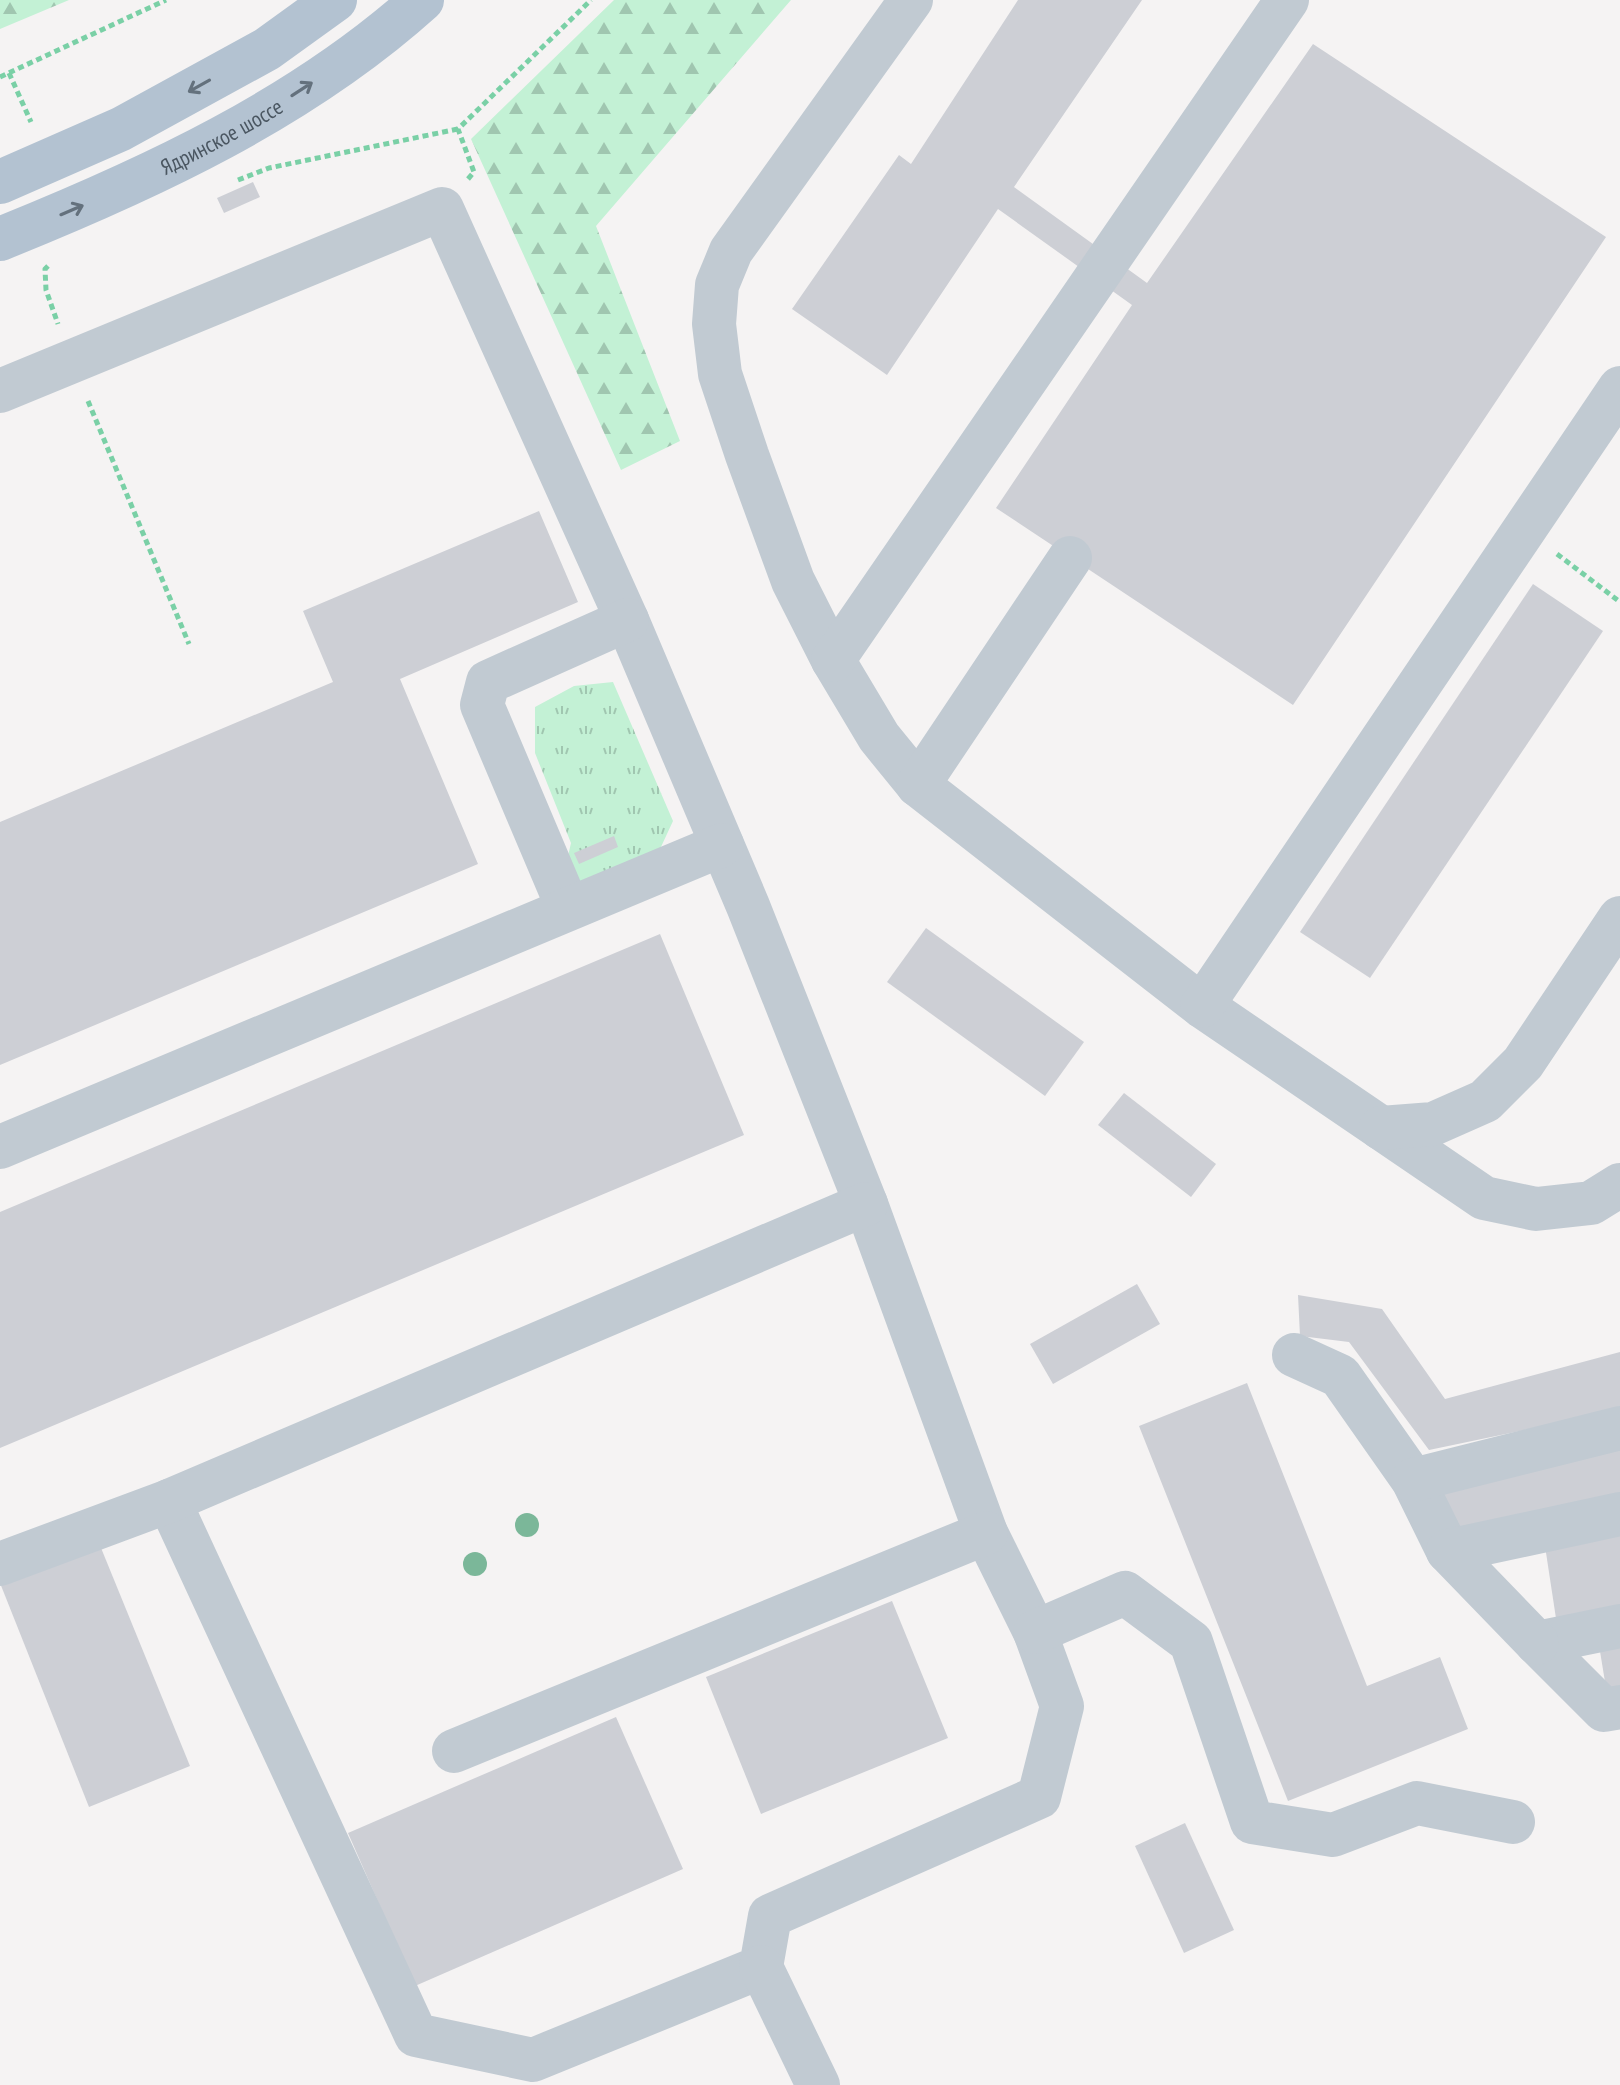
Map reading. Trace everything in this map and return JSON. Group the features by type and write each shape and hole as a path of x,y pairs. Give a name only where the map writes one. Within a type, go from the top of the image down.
{"main road":[{"path":"0,182 121,129 267,49 335,0"},
{"name":"Ядринское шоссе","path":"0,239 153,173 271,109 342,62 422,0"}],"lane":[{"path":"911,0 731,251 717,285 714,324 720,374 793,581 833,660 879,737 918,785 1202,1006 1484,1198 1536,1209 1591,1203 1620,1185"},
{"path":"833,660 1287,0"},
{"path":"0,391 442,209 627,620 722,845 866,1204 986,1533 1035,1632 1062,1706 1039,1797 770,1916 761,1967 818,2085"},
{"path":"1202,1006 1620,388"},
{"path":"918,785 1070,558"},
{"path":"568,908 482,705 488,682 627,620"},
{"path":"0,1147 722,845"},
{"path":"1381,1128 1433,1124 1485,1101 1523,1063 1620,918"},
{"path":"0,1564 169,1501 866,1204"},
{"path":"1294,1355 1340,1376 1413,1480 1448,1551 1604,1710 1620,1707"},
{"path":"1413,1480 1620,1428"},
{"path":"169,1501 416,2035 533,2060 761,1967"},
{"path":"1448,1551 1620,1514"},
{"path":"454,1751 986,1533"},
{"path":"1035,1632 1125,1593 1191,1642 1252,1822 1333,1835 1417,1803 1513,1822"},
{"path":"1537,1643 1620,1626"}],"path":[{"path":"0,77 166,0"},
{"path":"474,172 458,129 591,0"},
{"path":"9,73 33,126"},
{"path":"1525,529 1620,602"}],"green space":[{"path":"0,0 69,0 0,29"},
{"path":"614,0 791,0 596,226 680,441 621,470 471,139"},
{"path":"613,682 673,821 654,862 584,893 564,873 571,843 535,753 535,707 574,686"}],"building":[{"path":"1018,0 1142,0 1014,187 1147,283 1313,44 1606,237 1293,705 996,508 1132,305 998,209 887,375 792,309 899,155 911,164"},
{"path":"253,182 260,197 224,213 217,198"},
{"path":"539,511 578,602 400,679 478,864 0,1065 0,822 333,682 303,611"},
{"path":"1533,584 1603,631 1370,978 1300,932"},
{"path":"614,836 618,847 579,864 574,853"},
{"path":"926,928 1084,1042 1045,1096 887,982"},
{"path":"660,934 744,1135 0,1448 0,1212"},
{"path":"1124,1093 1216,1164 1191,1197 1098,1125"},
{"path":"1137,1284 1160,1324 1053,1384 1030,1344"},
{"path":"1298,1295 1382,1309 1445,1399 1620,1352 1620,1410 1429,1450 1349,1342 1300,1336"},
{"path":"1247,1383 1367,1686 1440,1657 1468,1729 1288,1801 1139,1426"},
{"path":"1620,1447 1620,1493 1456,1530 1438,1489"},
{"path":"1620,1532 1620,1614 1557,1625 1545,1546"},
{"path":"99,1543 190,1766 89,1807 0,1583"},
{"path":"892,1601 948,1738 761,1814 706,1677"},
{"path":"1620,1642 1620,1686 1606,1688 1599,1645"},
{"path":"616,1717 683,1869 415,1986 348,1833"},
{"path":"1185,1823 1234,1930 1184,1953 1135,1846"}]}
